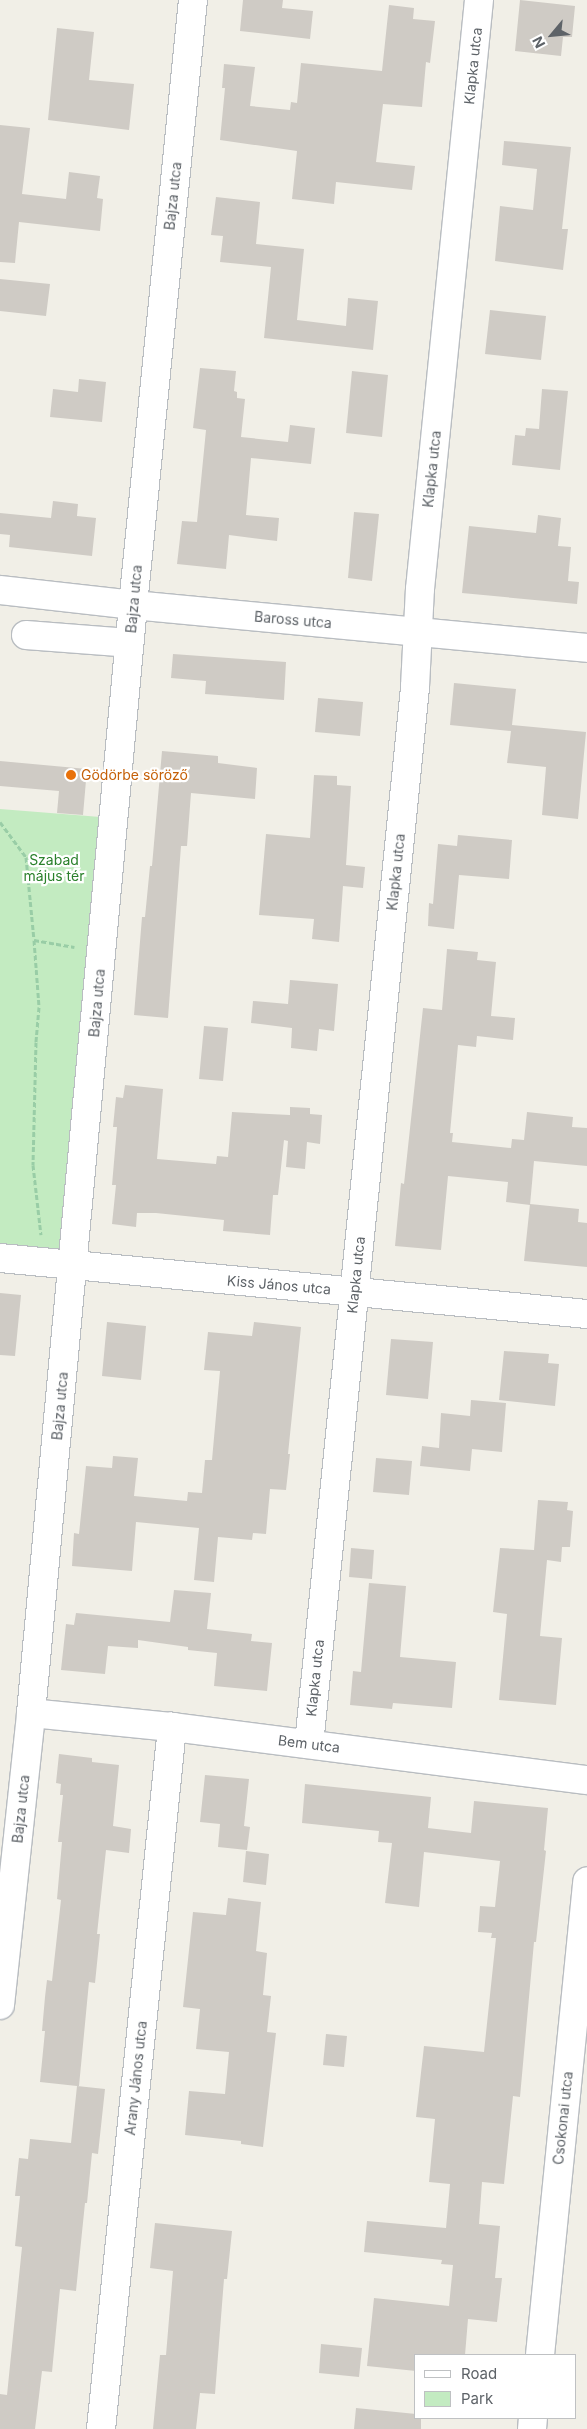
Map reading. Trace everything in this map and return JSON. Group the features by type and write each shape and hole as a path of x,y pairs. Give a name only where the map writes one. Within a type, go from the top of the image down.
{"street":[{"name":"Bajza utca","path":"0,2006 31,1713 129,643 193,0"},
{"name":"Klapka utca","path":"309,1744 414,687 479,0"},
{"name":"Baross utca","path":"0,590 133,605 587,648"},
{"path":"26,634 129,643"},
{"name":"Kiss János utca","path":"0,1258 587,1314"},
{"name":"Bem utca","path":"31,1713 172,1727 587,1780"},
{"name":"Arany János utca","path":"101,2429 172,1727"},
{"name":"Csokonai utca","path":"540,2354 587,1881"}],"path":[{"path":"0,822 26,857 39,1007 36,1042 33,1165 45,1263"},
{"path":"34,940 102,952"}],"green space":[{"name":"Szabad május tér","path":"0,809 113,818 73,1266 0,1258"}],"building":[{"path":"243,0 283,0 282,8 313,11 310,39 240,31"},
{"path":"520,0 575,6 572,37 563,37 561,56 515,51"},
{"path":"389,5 414,8 413,19 435,21 430,63 426,62 422,107 383,104 376,162 415,166 412,190 336,182 334,204 292,199 297,151 220,140 225,88 222,88 224,64 255,67 250,106 290,110 291,102 297,103 301,63 382,71"},
{"path":"57,28 94,32 89,80 134,84 129,130 48,120"},
{"path":"0,125 30,128 22,194 66,199 69,172 100,176 97,198 103,199 100,231 19,222 15,263 0,262"},
{"path":"504,141 571,147 562,229 568,229 563,270 495,261 500,206 533,210 537,169 502,165"},
{"path":"216,197 260,202 256,244 304,249 297,320 346,326 348,298 378,301 373,350 264,338 271,267 220,262 223,236 211,235"},
{"path":"0,279 50,284 46,316 0,311"},
{"path":"490,310 546,316 541,360 485,354"},
{"path":"200,368 236,371 234,391 237,392 237,398 245,399 241,437 288,442 290,425 315,428 311,464 251,458 246,515 279,518 277,541 229,535 226,569 177,564 182,521 197,522 206,430 193,428"},
{"path":"352,371 388,375 382,437 346,433"},
{"path":"79,379 106,382 102,422 50,417 53,389 78,392"},
{"path":"542,389 568,391 560,470 512,465 515,435 525,436 526,428 539,429"},
{"path":"53,501 78,504 77,516 96,518 92,556 9,547 10,535 0,534 0,513 51,518"},
{"path":"354,512 379,514 372,581 348,578"},
{"path":"538,515 561,518 558,546 571,547 568,581 579,582 577,604 462,593 469,526 536,533"},
{"path":"173,654 286,662 284,700 205,694 206,681 171,678"},
{"path":"454,683 516,689 512,725 586,732 578,819 542,815 546,767 507,763 511,731 450,725"},
{"path":"318,698 363,702 360,736 315,732"},
{"path":"162,751 218,756 218,763 257,768 255,799 191,793 187,846 181,846 168,1018 134,1015 142,917 145,917 150,866 152,866"},
{"path":"0,761 87,769 83,815 57,813 59,791 0,786"},
{"path":"314,775 337,776 337,785 351,786 346,865 365,867 363,888 343,886 339,942 312,939 314,919 259,915 266,834 310,838"},
{"path":"458,835 512,840 509,879 459,875 454,929 428,926 429,903 433,904 438,844 457,846"},
{"path":"447,949 478,952 477,960 496,962 491,1016 515,1018 513,1040 477,1036 476,1047 458,1045 450,1133 453,1133 452,1142 511,1148 512,1139 524,1140 527,1112 573,1117 572,1127 587,1128 587,1166 534,1161 530,1205 506,1202 508,1182 448,1176 441,1250 395,1246 401,1183 404,1184 423,1008 442,1010"},
{"path":"290,980 338,984 334,1031 319,1029 317,1051 291,1048 292,1028 251,1023 253,1001 288,1004"},
{"path":"204,1026 228,1028 223,1081 199,1079"},
{"path":"125,1085 163,1089 157,1159 216,1164 217,1156 228,1157 232,1112 290,1115 290,1107 310,1108 310,1114 322,1115 320,1144 307,1142 305,1169 286,1167 288,1141 284,1140 278,1195 273,1195 270,1235 223,1231 224,1220 156,1213 137,1213 136,1227 112,1224 116,1185 112,1185 117,1127 113,1127 116,1097 123,1098"},
{"path":"530,1204 579,1209 578,1222 587,1223 587,1267 524,1261"},
{"path":"0,1293 21,1295 15,1356 0,1355"},
{"path":"107,1322 146,1326 141,1380 102,1376"},
{"path":"254,1322 301,1327 286,1490 270,1489 266,1534 253,1533 252,1540 218,1537 214,1582 194,1580 199,1528 136,1522 132,1571 72,1566 74,1533 79,1534 86,1466 112,1468 113,1456 138,1458 134,1496 187,1501 188,1492 202,1493 205,1460 212,1460 220,1371 204,1370 208,1332 252,1336"},
{"path":"391,1339 433,1342 428,1399 386,1395"},
{"path":"504,1351 549,1354 548,1363 559,1364 555,1406 499,1400"},
{"path":"471,1400 506,1403 502,1452 472,1449 470,1471 420,1466 422,1446 439,1448 441,1413 470,1416"},
{"path":"376,1458 412,1461 409,1495 373,1492"},
{"path":"538,1500 568,1502 567,1510 573,1511 570,1547 562,1547 561,1562 547,1560 540,1636 562,1638 556,1705 499,1700 507,1614 493,1612 500,1548 534,1550"},
{"path":"351,1548 374,1550 372,1579 349,1577"},
{"path":"369,1583 406,1586 400,1657 456,1662 452,1708 393,1703 392,1709 350,1705 353,1671 361,1672"},
{"path":"174,1590 211,1593 207,1629 252,1634 251,1641 272,1643 267,1691 214,1686 217,1653 188,1650 188,1647 138,1640 138,1648 108,1646 105,1674 61,1670 66,1624 74,1625 76,1613 170,1622"},
{"path":"59,1754 92,1758 92,1762 119,1765 113,1826 131,1829 129,1853 106,1850 97,1934 100,1934 95,1983 89,1982 79,2086 40,2082 45,2031 42,2031 45,1997 47,1980 52,1981 61,1900 57,1899 62,1842 58,1842 63,1795 60,1795 61,1784 56,1783"},
{"path":"205,1775 249,1779 244,1826 250,1827 247,1850 218,1847 220,1824 200,1822"},
{"path":"305,1784 431,1797 428,1828 471,1833 474,1801 548,1808 544,1850 546,1851 536,1942 534,1942 520,2097 513,2096 504,2184 482,2182 479,2224 500,2226 495,2278 502,2278 497,2322 468,2319 465,2354 414,2354 414,2371 367,2366 374,2298 449,2306 453,2265 441,2264 442,2260 364,2252 367,2221 446,2228 450,2184 429,2182 435,2119 416,2117 424,2046 484,2052 496,1938 491,1938 492,1933 478,1932 480,1906 495,1907 500,1861 424,1852 419,1907 385,1903 392,1843 378,1842 379,1831 302,1823"},
{"path":"246,1851 269,1854 266,1885 243,1882"},
{"path":"228,1898 261,1902 256,1951 267,1953 263,1995 271,1996 267,2032 276,2033 263,2147 241,2144 241,2141 185,2135 189,2091 225,2094 229,2052 196,2049 200,2009 183,2007 193,1912 226,1915"},
{"path":"326,2034 347,2036 344,2067 323,2065"},
{"path":"77,2086 105,2089 98,2154 92,2153 76,2291 60,2289 52,2372 42,2371 35,2429 0,2429 0,2394 7,2395 22,2247 15,2246 20,2196 15,2196 19,2158 28,2159 30,2139 71,2143"},
{"path":"155,2223 232,2231 227,2279 224,2279 215,2394 200,2393 196,2429 153,2429 160,2355 166,2355 173,2271 150,2268"},
{"path":"321,2344 362,2348 359,2377 319,2373"},
{"path":"356,2408 414,2414 414,2419 421,2419 421,2429 354,2429"}],"place":[{"name":"Gödörbe söröző","path":"71,775"}]}
